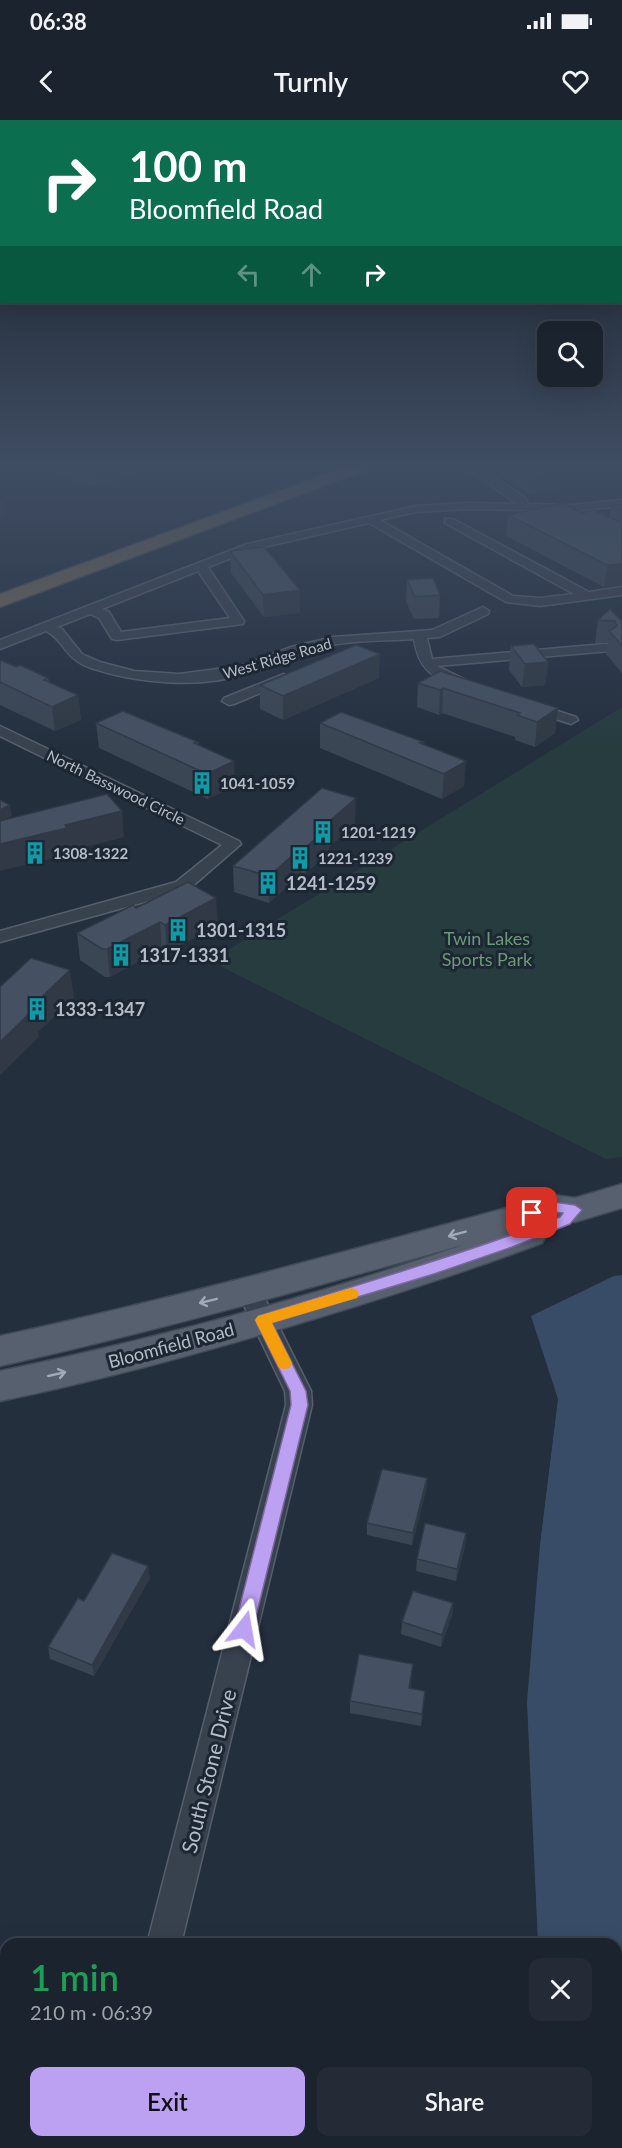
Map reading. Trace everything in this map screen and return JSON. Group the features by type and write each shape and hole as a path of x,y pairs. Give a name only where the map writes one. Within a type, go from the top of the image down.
{"highway":[{"path":"3,595 77,560"},
{"path":"3,595 101,560"}],"main road":[{"name":"Bloomfield Road","path":"0,1351 89,1332 256,1305 429,1270 565,1220 575,1210 622,1196"},
{"name":"Bloomfield Road","path":"0,1386 123,1358 256,1305"}],"street":[{"path":"0,645 218,560"},
{"path":"440,560 510,599 540,602 622,591"},
{"path":"521,560 588,596"},
{"path":"92,610 104,615 117,636 238,621 201,566"},
{"name":"West Ridge Road","path":"47,627 57,632 70,651 86,662 126,674 164,678 201,677 234,672 309,646 352,639 420,637 444,632 483,611"},
{"path":"420,637 423,657 434,673 473,687"},
{"path":"338,654 351,650 354,644 352,639"},
{"path":"427,663 605,648"},
{"path":"229,701 302,671"},
{"path":"517,702 572,720"},
{"name":"North Basswood Circle","path":"0,730 233,844 182,886 0,937"},
{"name":"South Stone Drive","path":"166,1938 299,1405 298,1391 256,1305"}],"green space":[{"name":"Twin Lakes Sports Park","path":"622,707 622,1157 606,1159 210,961"}],"water":[{"path":"622,1275 622,1938 538,1938 527,1702 540,1545 558,1399 531,1316 614,1276"}],"building":[{"path":"236,560 275,560 300,590 263,595"},
{"path":"596,560 622,560 622,564 607,565"},
{"path":"433,578 440,595 415,597 407,580"},
{"path":"610,609 622,621 622,645 609,631 617,626 615,621 598,620"},
{"path":"534,644 548,662 525,664 511,646"},
{"path":"356,645 380,654 283,696 260,685"},
{"path":"0,660 16,667 20,665 48,678 44,680 78,695 52,707 0,682"},
{"path":"440,671 558,708 537,722 517,715 520,713 443,688 440,690 418,683"},
{"path":"123,711 198,742 194,743 234,761 207,774 96,723"},
{"path":"341,712 424,742 420,743 466,761 444,774 320,723"},
{"path":"322,788 356,798 325,825 329,826 305,848 302,847 269,876 233,866"},
{"path":"107,794 122,811 65,825 67,828 0,844 0,821"},
{"path":"0,800 10,805 0,810"},
{"path":"188,882 216,898 165,925 160,922 107,949 102,949 77,933 133,905 136,908"},
{"path":"31,958 70,970 30,1008 34,1009 0,1042 0,987"},
{"path":"382,1469 427,1478 413,1533 367,1523"},
{"path":"425,1523 466,1533 457,1569 417,1559"},
{"path":"112,1553 148,1566 92,1665 48,1647 78,1598 84,1601"},
{"path":"413,1591 453,1603 442,1635 402,1622"},
{"path":"359,1654 413,1664 409,1688 425,1691 422,1714 350,1701"}],"slow traffic":[{"path":"284,1363 263,1320 351,1294"}],"place":[{"name":"1041-1059","path":"202,783"},
{"name":"1201-1219","path":"323,832"},
{"name":"1308-1322","path":"35,853"},
{"name":"1221-1239","path":"300,858"},
{"name":"1241-1259","path":"268,883"},
{"name":"1301-1315","path":"178,930"},
{"name":"1317-1331","path":"121,955"},
{"name":"1333-1347","path":"37,1009"}],"route":[{"path":"244,1629 299,1405 298,1391 263,1320 429,1270 506,1243 565,1220 575,1210 554,1207 532,1213"}]}
